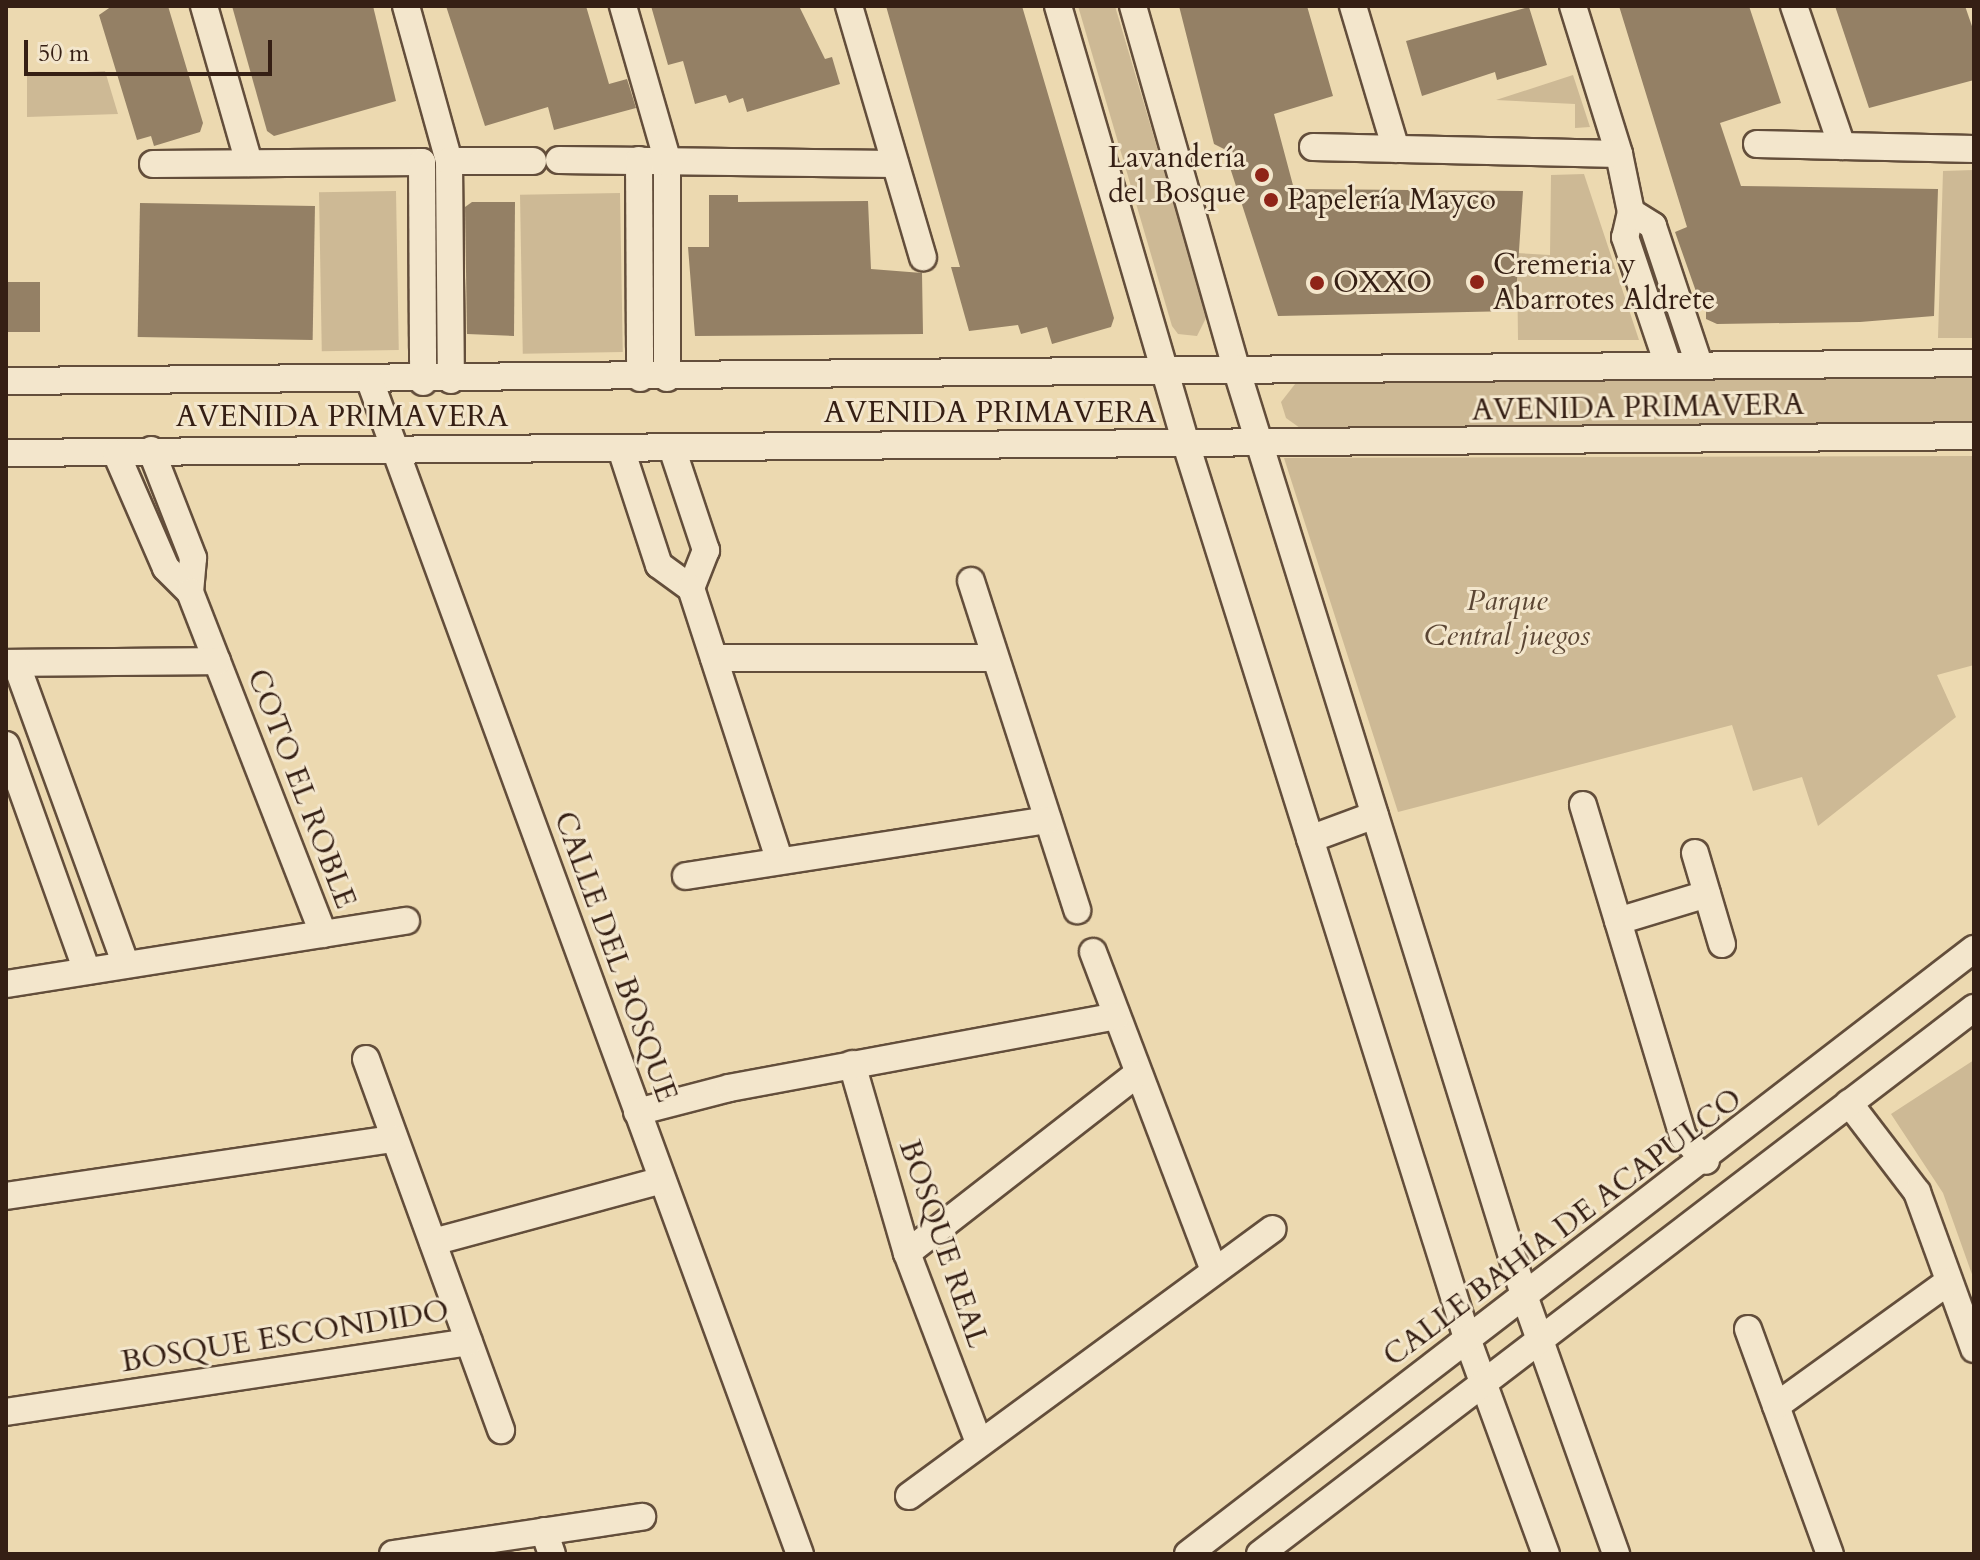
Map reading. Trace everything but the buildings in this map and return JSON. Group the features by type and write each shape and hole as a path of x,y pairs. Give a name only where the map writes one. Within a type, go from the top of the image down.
{"street":[{"path":"204,6 249,163"},
{"path":"406,6 449,161 451,380"},
{"path":"623,6 667,158 667,378"},
{"path":"849,6 923,257"},
{"path":"1058,6 1186,444 1468,1341 1546,1554"},
{"path":"1133,6 1236,368 1525,1298 1616,1554"},
{"path":"1353,6 1396,149"},
{"path":"1573,6 1619,154 1631,212 1625,237 1668,365"},
{"path":"1794,6 1842,146"},
{"path":"1757,144 1974,149"},
{"path":"1313,147 1619,154"},
{"path":"449,161 667,158 895,164"},
{"path":"639,160 640,378"},
{"path":"153,164 422,162 423,382"},
{"path":"1631,212 1653,226 1699,364"},
{"name":"AVENIDA PRIMAVERA","path":"6,381 423,382 1236,368 1974,363"},
{"name":"CALLE DEL BOSQUE","path":"370,381 398,450 637,1112 659,1181 800,1554"},
{"name":"AVENIDA PRIMAVERA","path":"6,453 1974,436"},
{"path":"672,448 706,550 691,588"},
{"path":"621,449 659,565 691,588 779,859"},
{"name":"COTO EL ROBLE","path":"151,450 193,558 190,592"},
{"name":"COTO EL ROBLE","path":"7,984 323,934 190,592 166,568 116,453"},
{"path":"971,581 1077,910"},
{"path":"714,658 994,658"},
{"path":"126,965 11,663 217,661"},
{"path":"6,745 87,971"},
{"path":"1583,805 1683,1137 1706,1161"},
{"path":"1310,839 1375,815"},
{"path":"686,876 779,859 1048,820"},
{"path":"1695,853 1722,944"},
{"path":"1618,921 1707,894"},
{"path":"323,934 406,921"},
{"path":"1093,952 1213,1268"},
{"name":"CALLE BAHÍA DE ACAPULCO","path":"1188,1554 1706,1161 1973,952"},
{"path":"1260,1554 1974,1008"},
{"path":"637,1112 852,1064 1116,1016"},
{"name":"BOSQUE ESCONDIDO","path":"6,1412 469,1342 366,1059"},
{"name":"BOSQUE REAL","path":"852,1064 907,1253 979,1443"},
{"path":"907,1253 1137,1074"},
{"path":"1849,1103 1904,1168 1974,1349"},
{"path":"6,1196 394,1139"},
{"path":"433,1242 659,1181"},
{"path":"909,1496 1213,1268 1272,1229"},
{"path":"1776,1406 1949,1281"},
{"path":"1748,1329 1830,1554"},
{"path":"469,1342 501,1430"},
{"path":"393,1554 548,1543 642,1517"}],"green space":[{"path":"1078,6 1115,6 1207,316 1197,336 1178,334 1172,326"},
{"path":"105,71 118,114 27,117 27,75"},
{"path":"1573,75 1590,127 1575,128 1575,104 1496,100"},
{"path":"1974,170 1974,338 1938,338 1943,171"},
{"path":"1584,174 1639,340 1518,340 1517,253 1550,255 1551,175"},
{"path":"396,191 399,350 322,351 319,192"},
{"path":"620,193 623,352 523,354 520,195"},
{"path":"1974,375 1974,423 1300,428 1286,418 1281,402 1299,379"},
{"name":"Parque Central juegos","path":"1974,456 1974,665 1937,675 1956,717 1818,826 1802,777 1753,791 1732,725 1398,812 1284,458"},
{"path":"1974,1060 1974,1280 1943,1193 1891,1114"}],"place":[{"name":"Lavandería del Bosque","path":"1262,175"},
{"name":"Papelería Mayco","path":"1271,200"},
{"name":"Cremeria y Abarrotes Aldrete","path":"1477,282"},
{"name":"OXXO","path":"1317,283"}]}
